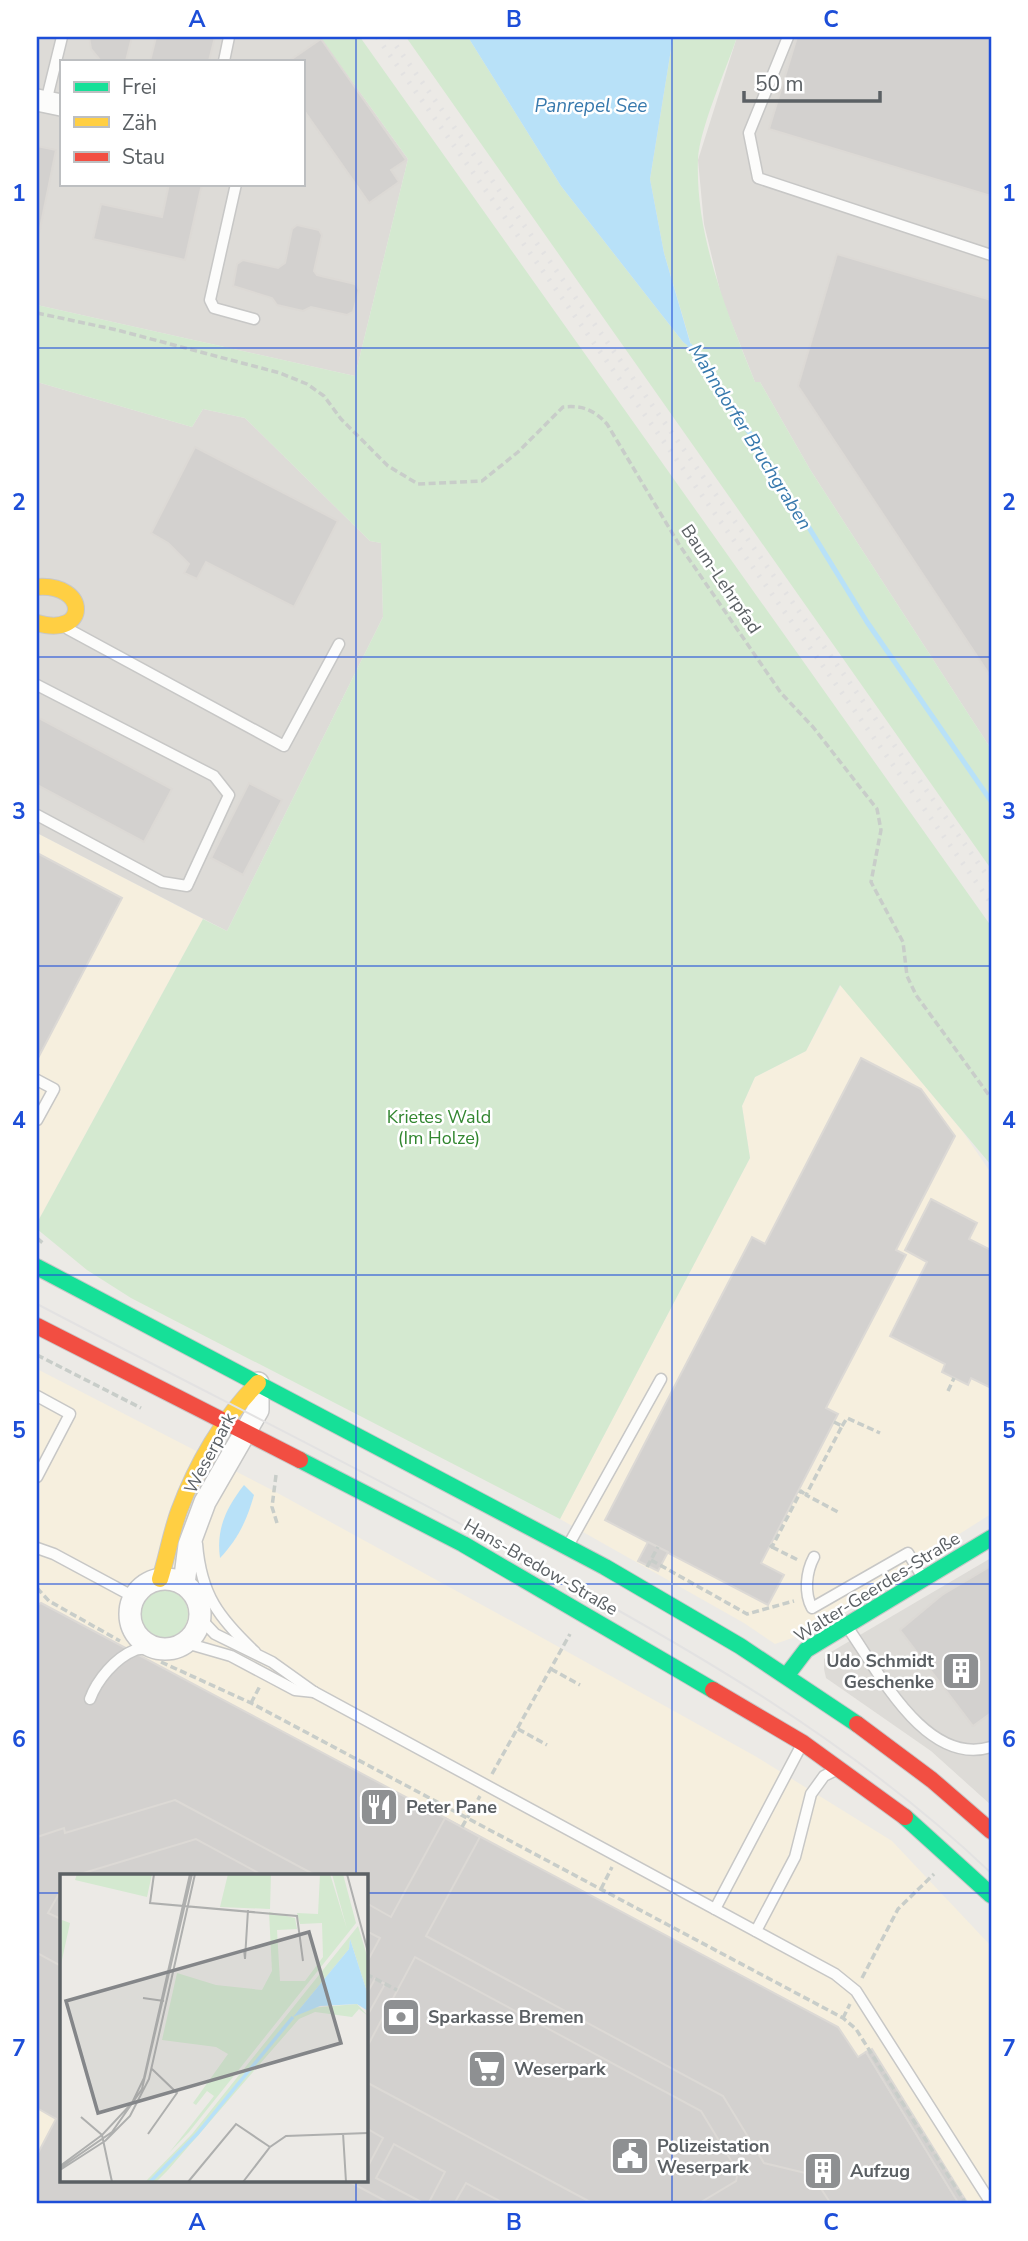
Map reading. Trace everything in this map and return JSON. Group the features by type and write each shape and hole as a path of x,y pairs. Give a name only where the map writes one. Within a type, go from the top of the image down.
{"main road":[{"path":"37,587 59,586 68,591 75,600 76,611 73,622 66,627 50,630 37,623"},
{"name":"Hans-Bredow-Straße","path":"37,1267 567,1546 787,1675 864,1727 991,1831"},
{"name":"Hans-Bredow-Straße","path":"37,1326 463,1544 803,1744 841,1767 898,1810 953,1857 991,1895"},
{"name":"Weserpark","path":"160,1579 180,1511 239,1400 258,1383"},
{"name":"Walter-Geerdes-Straße","path":"787,1675 806,1650 991,1538"}],"street":[{"name":"Weserpark","path":"184,1584 186,1561 196,1524 205,1502 258,1410 258,1383"},
{"path":"160,1579 184,1584 194,1593 200,1618 195,1632 186,1643 177,1648 143,1645 129,1618 134,1597 140,1588 160,1579"}],"lane":[{"path":"48,102 62,37"},
{"path":"224,60 229,37"},
{"path":"788,37 749,133 758,178 991,255"},
{"path":"236,186 210,300 214,308 254,319"},
{"path":"66,627 284,746 339,644"},
{"path":"37,685 214,776 229,794 187,886 162,882 37,815"},
{"path":"37,1080 54,1089 37,1121"},
{"path":"567,1546 661,1379"},
{"path":"37,1396 70,1414 37,1477"},
{"path":"196,1524 199,1563 216,1611 229,1629 257,1654"},
{"path":"37,1548 54,1554 134,1597"},
{"path":"812,1562 806,1597 812,1608 908,1553 924,1579"},
{"path":"200,1618 215,1634 297,1677 314,1692 835,1975 856,1991 991,2203"},
{"path":"846,1626 911,1716 939,1742 969,1750 991,1747"},
{"path":"186,1643 231,1656 295,1690 314,1692"},
{"path":"90,1699 96,1682 143,1645"},
{"path":"715,1909 803,1744"},
{"path":"756,1931 795,1857 811,1794 824,1776 841,1767"}],"path":[{"name":"Baum-Lehrpfad","path":"37,313 117,330 280,373 307,384 324,396 341,419 388,466 418,484 482,481 519,452 563,407 578,406 601,418 680,546 781,693 813,727 877,809 881,830 871,882 900,934 907,976 916,995 991,1098"},
{"path":"947,1391 954,1378"},
{"path":"806,1495 847,1418 880,1433"},
{"path":"834,1422 842,1426"},
{"path":"277,1523 272,1507 279,1448"},
{"path":"812,1562 771,1546 801,1492 838,1512"},
{"path":"644,1573 658,1547"},
{"path":"651,1560 747,1614 806,1597"},
{"path":"37,1588 49,1601 143,1645 843,2018 856,2029 966,2204"},
{"path":"462,1827 582,1613"},
{"path":"550,1669 580,1685"},
{"path":"517,1729 547,1745"},
{"path":"843,2018 898,1909 953,1857"},
{"path":"368,1975 397,1990"}],"shaded area":[{"path":"37,37 320,37 408,159 355,376 37,305"},
{"path":"737,37 991,37 991,749 811,471 760,382 755,382 722,299 704,224 698,160"},
{"path":"37,382 192,427 203,409 245,418 370,541 381,543 383,617 227,931 37,833"},
{"path":"37,833 203,919 37,1223"},
{"path":"841,985 963,1132 991,1173 991,1514 798,1636 775,1644 744,1623 560,1519 750,1158 742,1106 755,1077 806,1051"},
{"path":"37,1369 272,1490 548,1641 755,1756 892,1841 991,1946 991,2204 37,2204"},
{"path":"991,1558 991,1805 931,1751 826,1678 824,1659 831,1652"}],"green space":[{"name":"Krietes Wald (Im Holze)","path":"320,37 360,37 991,926 991,1165 840,985 806,1051 755,1077 742,1106 750,1158 560,1519 131,1298 87,1270 37,1229 37,1223 203,919 227,931 383,617 381,543 370,541 245,418 203,409 192,427 37,382 37,305 355,376 408,159"},
{"path":"406,37 468,37 561,186 683,342 692,348 664,253 650,179 673,37 737,37 708,116 698,159 702,216 715,273 755,382 760,382 811,471 991,749 991,869"},
{"path":"164,1590 181,1597 188,1614 181,1631 164,1638 147,1631 140,1614 147,1597"}],"water":[{"name":"Panrepel See","path":"468,37 673,37 650,179 664,253 692,349 683,342 561,186"},
{"path":"244,1485 254,1495 237,1536 220,1558 221,1528 232,1502"}],"building":[{"path":"89,37 132,37 126,60 100,60 91,49"},
{"path":"156,37 215,37 209,60 150,60"},
{"path":"797,37 991,37 991,196 769,129"},
{"path":"321,39 406,160 391,170 399,182 369,203 304,110 304,60 290,60"},
{"path":"37,146 56,150 37,243"},
{"path":"169,186 202,186 185,260 93,239 101,204 162,217"},
{"path":"297,225 319,230 322,235 314,271 317,275 355,284 359,290 353,312 347,315 311,307 303,311 277,305 272,298 233,286 237,264 243,260 278,268 285,263 292,229"},
{"path":"837,254 991,300 991,677 798,386"},
{"path":"195,447 338,521 294,607 206,562 197,579 184,573 189,564 168,543 151,533"},
{"path":"37,717 172,789 144,842 37,785"},
{"path":"249,783 282,800 243,875 211,858"},
{"path":"37,853 122,898 37,1060"},
{"path":"861,1058 921,1089 955,1136 896,1250 906,1255 826,1408 838,1414 761,1563 784,1575 768,1605 605,1520 752,1237 765,1244"},
{"path":"931,1199 977,1223 969,1239 991,1250 991,1388 971,1378 968,1385 942,1372 945,1364 890,1336 927,1262 905,1250"},
{"path":"648,1542 668,1552 658,1571 638,1561"},
{"name":"Udo Schmidt Geschenke","path":"991,1566 991,1713 973,1726 900,1630 942,1595"},
{"name":"Weserpark","path":"41,1603 838,2027 858,2057 866,2052 959,2204 43,2204 37,2201 37,2155 56,2119 37,2108 37,1605"},
{"path":"175,1800 313,1874 260,1874 196,1839 80,1874 60,1874 60,1892 48,1913 60,1919 60,1965 37,1953 37,1837 64,1828 65,1833"},
{"path":"445,1818 480,1837 426,1936 723,2096 764,2163 822,2177 820,2187 831,2204 698,2204 736,2181 738,2172 701,2111 415,1957 368,2045 368,2014 385,1984 375,1979 368,1991 368,1960 380,1938 368,1932 368,1904 391,1917"},
{"path":"872,2049 968,2204 959,2204 866,2052"},
{"path":"368,2083 594,2204 505,2204 466,2183 454,2204 428,2204 445,2172 394,2144 376,2178 425,2204 391,2204 350,2182 368,2182 368,2166 383,2138 368,2129"}],"waterway":[{"name":"Mahndorfer Bruchgraben","path":"690,346 760,448 867,622 991,801"}],"tram line":[{"path":"37,1304 463,1525 708,1663 827,1739 883,1781 991,1873"}],"railway":[{"path":"377,37 991,903"},
{"path":"390,37 991,881"}],"traffic: fast":[{"path":"37,1267 605,1567 740,1646 857,1724"},
{"path":"300,1460 463,1544 713,1690"},
{"path":"787,1675 806,1650 991,1538"},
{"path":"905,1817 991,1895"}],"traffic: slow":[{"path":"37,587 54,588 66,593 74,601 76,609 74,617 66,623 54,626 37,623"},
{"path":"160,1579 176,1519 194,1477 222,1427 258,1383"}],"traffic: jam":[{"path":"37,1326 300,1460"},
{"path":"713,1690 803,1743 905,1817"},
{"path":"857,1724 932,1780 991,1831"}],"place":[{"name":"Udo Schmidt Geschenke","path":"961,1671"},
{"name":"Peter Pane","path":"379,1807"},
{"name":"Sparkasse Bremen","path":"401,2017"},
{"name":"Weserpark","path":"487,2069"},
{"name":"Polizeistation Weserpark","path":"630,2156"},
{"name":"Aufzug","path":"823,2171"}]}
